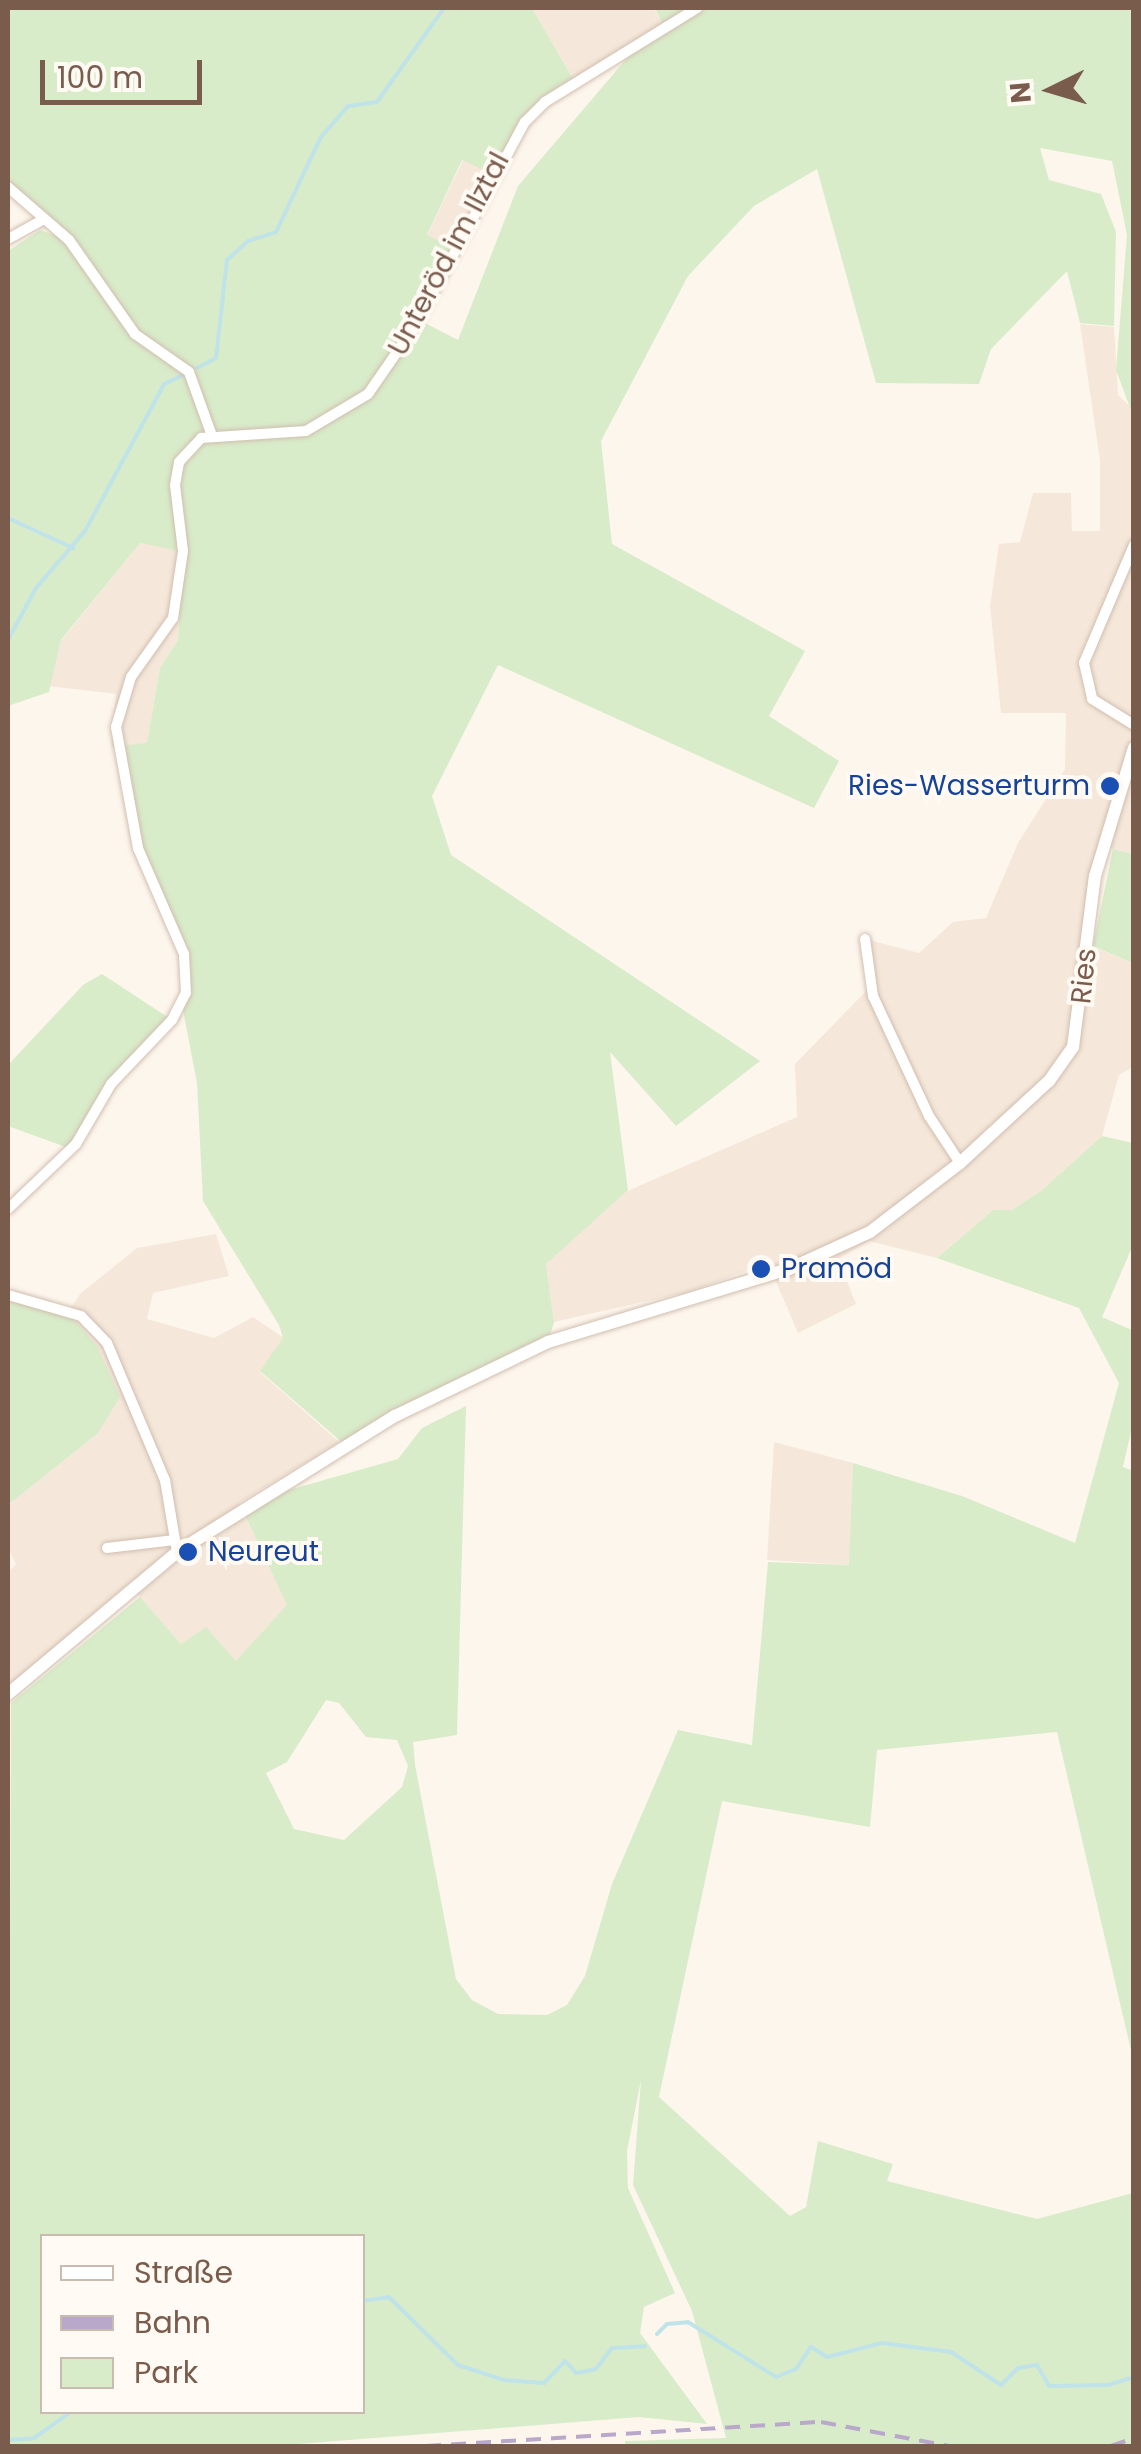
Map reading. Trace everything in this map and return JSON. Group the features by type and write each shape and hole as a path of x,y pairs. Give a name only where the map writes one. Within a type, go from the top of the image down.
{"street":[{"name":"Unteröd im Ilztal","path":"212,436 306,431 376,388 456,255 511,139 545,102 697,8"},
{"path":"8,187 82,254 136,334 189,372 212,436 194,443 179,462 175,485 184,552 173,618 131,677 119,710 120,770 138,848 184,954 186,993 172,1020 111,1084 76,1144 8,1209"},
{"path":"8,239 42,220"},
{"path":"1134,545 1084,662 1092,699 1134,726"},
{"name":"Ries","path":"176,1546 394,1416 566,1336 788,1269 870,1232 960,1163 1049,1081 1073,1047 1095,876 1134,748"},
{"path":"865,939 873,996 929,1116 960,1163"},
{"path":"8,1294 80,1316 101,1335 131,1388 156,1455 176,1546"},
{"path":"107,1548 176,1546"},
{"path":"8,1694 176,1546"}],"shaded area":[{"path":"532,8 654,8 663,26 573,79"},
{"path":"463,160 492,174 456,249 427,236"},
{"path":"1080,324 1114,327 1118,395 1134,410 1134,854 1106,847 1087,944 1133,963 1134,1066 1119,1075 1102,1136 1042,1190 1012,1210 993,1210 937,1258 869,1241 838,1259 856,1304 798,1333 768,1263 688,1292 554,1322 546,1264 616,1196 797,1117 795,1064 871,986 865,939 919,953 953,922 986,918 1018,843 1065,769 1066,713 1001,713 990,606 999,544 1020,542 1033,493 1071,493 1072,531 1100,531 1100,460"},
{"path":"140,543 183,551 178,640 160,668 147,744 111,747 116,694 48,686 61,641"},
{"path":"216,1234 229,1276 153,1293 147,1319 214,1338 253,1317 284,1338 260,1372 339,1442 239,1503 288,1605 236,1662 181,1644 128,1584 8,1690 8,1572 16,1564 8,1548 8,1505 97,1434 68,1313 80,1294 137,1248"},
{"path":"774,1442 853,1463 850,1565 767,1560"}],"green space":[{"path":"8,8 532,8 573,79 545,102 492,174 462,160 427,235 456,249 372,396 423,322 458,340 518,186 633,51 663,26 655,8 1133,8 1132,413 1116,370 1127,235 1112,161 1040,148 1049,180 1101,194 1116,232 1114,326 1080,323 1067,271 991,349 979,384 876,383 817,169 754,206 688,276 601,441 612,544 805,651 769,716 839,761 814,808 498,665 432,796 451,855 760,1061 676,1126 610,1052 628,1190 546,1264 554,1322 548,1342 345,1445 260,1371 283,1338 279,1325 203,1201 197,1083 182,1005 184,954 138,848 117,746 147,743 160,668 178,640 183,552 140,543 61,640 49,692 8,706 8,251 40,230 65,239 8,187"},
{"path":"1113,849 1133,854 1133,963 1093,946"},
{"path":"102,974 172,1020 136,1055 71,1149 8,1126 8,1065 83,985"},
{"path":"1102,1136 1133,1143 1133,1245 1102,1317 1134,1331 1133,1423 1123,1467 1134,1471 1133,2059 1057,1732 877,1750 870,1827 722,1801 659,2097 790,2216 806,2207 818,2141 893,2164 887,2181 1037,2219 1133,2193 1133,2446 625,2446 625,2441 726,2438 692,2311 633,2185 641,2080 627,2151 628,2188 675,2293 644,2307 640,2333 707,2424 639,2417 273,2446 8,2446 11,1703 140,1597 181,1644 206,1627 236,1661 287,1605 245,1515 282,1492 398,1459 422,1428 466,1406 457,1735 413,1742 415,1765 456,1979 472,2000 498,2014 547,2015 567,2005 585,1976 612,1884 678,1730 752,1745 768,1562 849,1565 853,1463 962,1496 1075,1543 1119,1383 1079,1308 937,1258 993,1210 1012,1210 1042,1190","holes":["326,1700 339,1703 366,1737 397,1740 408,1766 402,1787 344,1840 294,1829 266,1773 287,1762"]},
{"path":"8,1295 68,1313 97,1346 120,1397 97,1434 8,1505"}],"waterway":[{"path":"197,368 216,358 227,260 248,241 276,232 321,137 348,106 377,102 444,8"},
{"path":"8,640 36,588 85,531 164,384 183,375"},
{"path":"8,518 73,548"},
{"path":"365,2301 389,2297 458,2365 504,2380 544,2383 565,2361 576,2373 596,2369 612,2348 645,2346"},
{"path":"657,2334 667,2324 688,2322 776,2377 796,2369 811,2347 827,2357 882,2343 951,2352 1001,2385 1018,2368 1037,2365 1049,2386 1108,2385 1134,2377"},
{"path":"8,2440 34,2438 68,2414"}],"railway":[{"path":"426,2446 821,2422 949,2446"},
{"path":"1111,2446 1134,2438"}],"place":[{"name":"Ries-Wasserturm","path":"1110,786"},
{"name":"Pramöd","path":"761,1269"},
{"name":"Neureut","path":"188,1552"}]}
